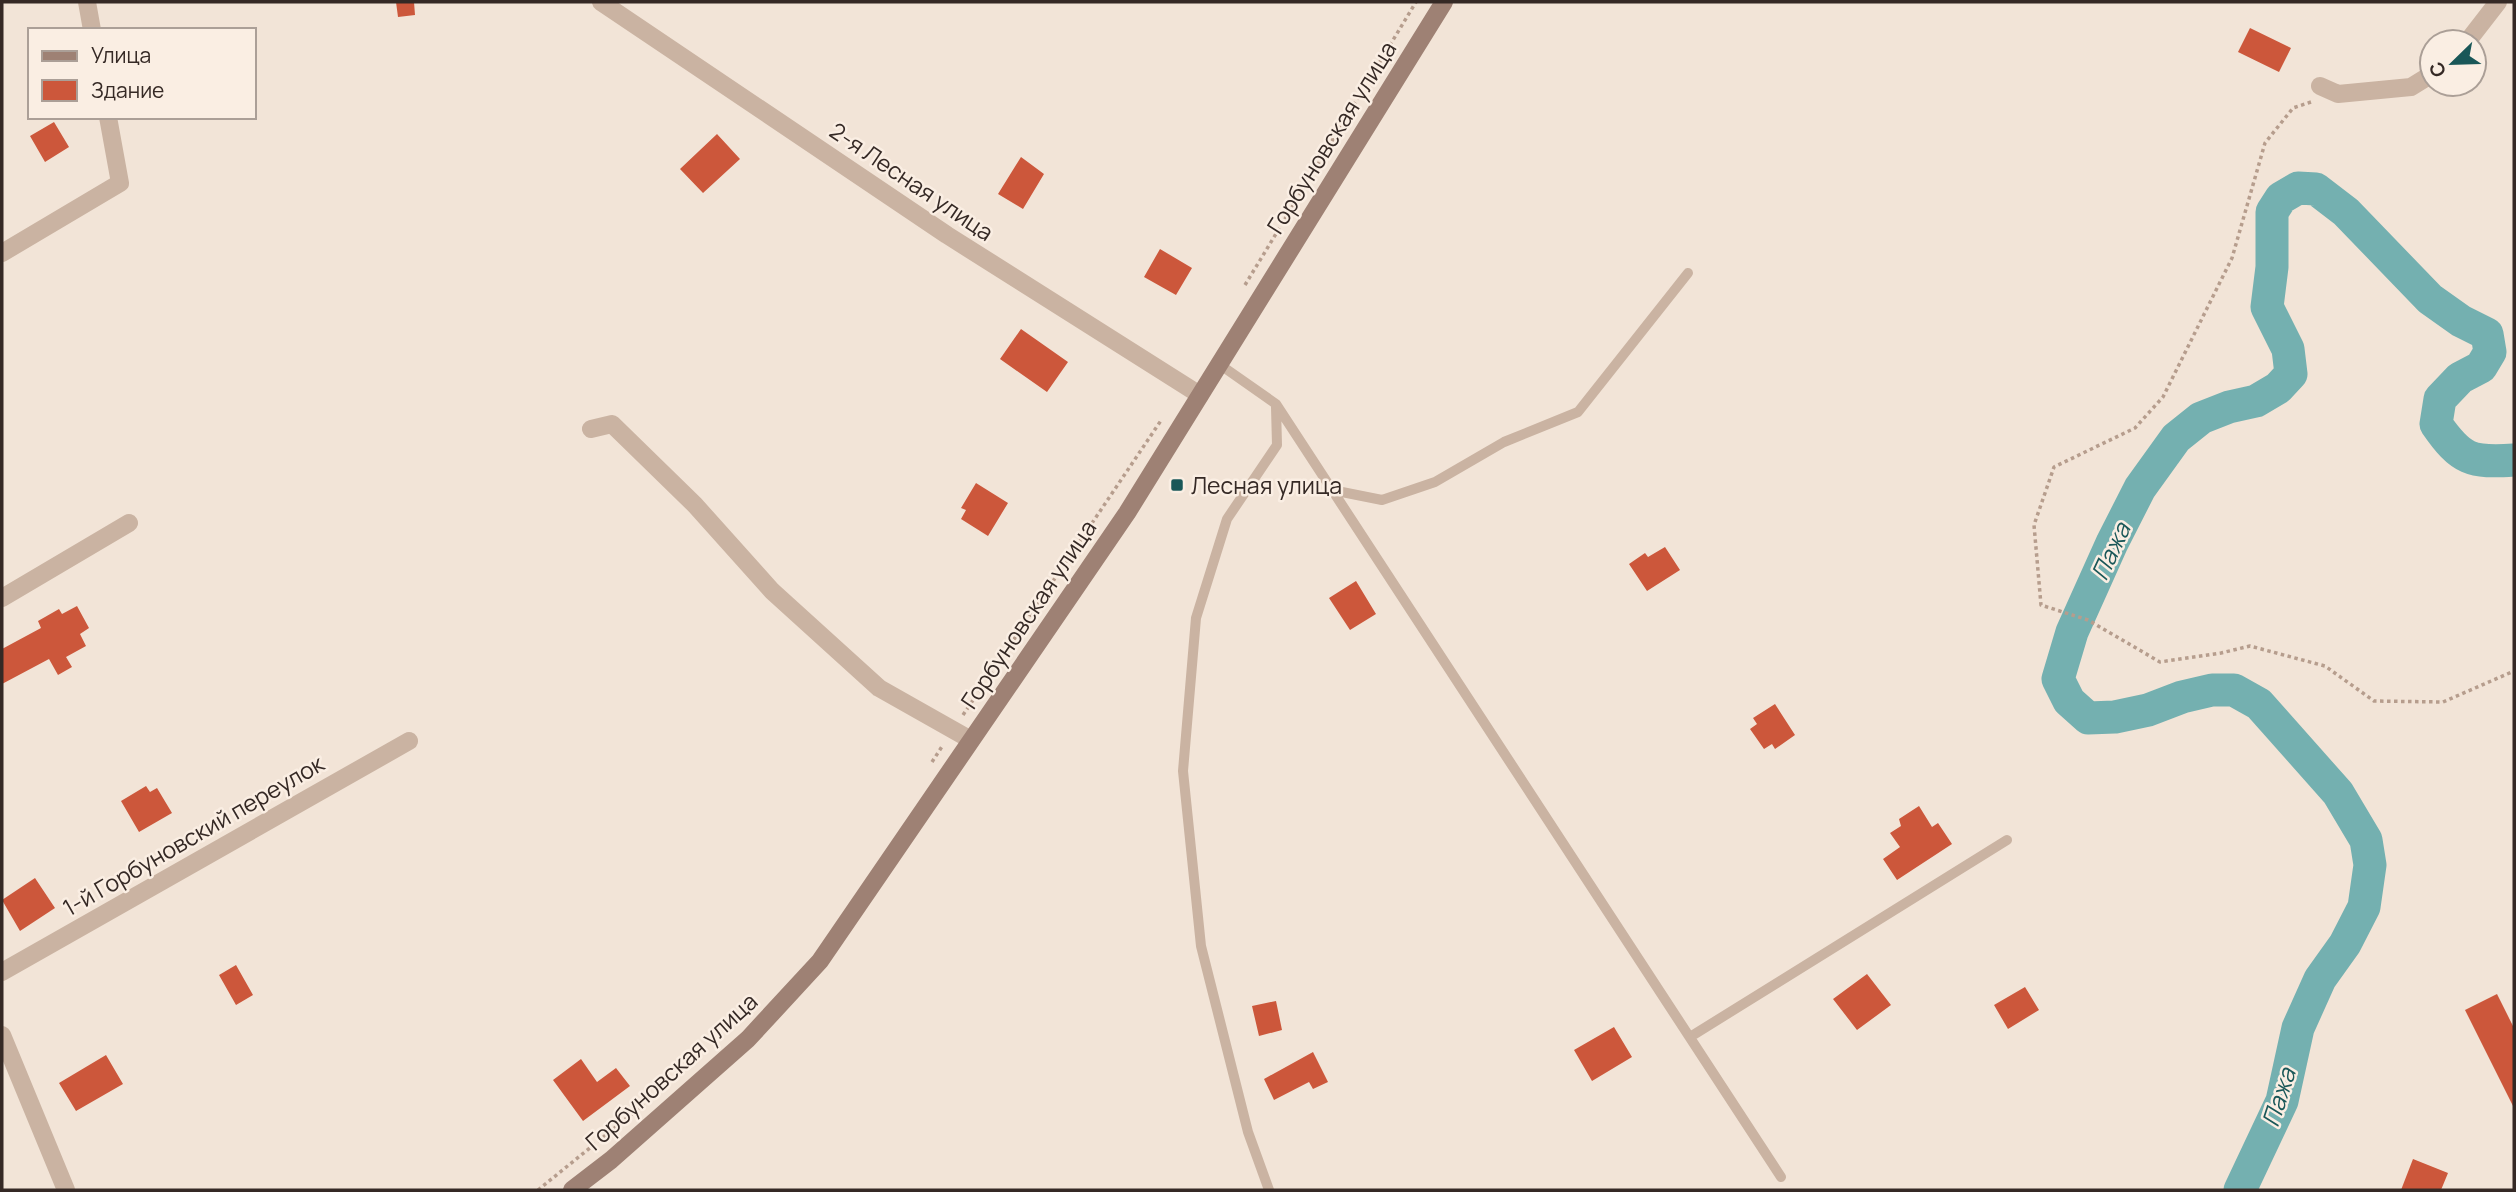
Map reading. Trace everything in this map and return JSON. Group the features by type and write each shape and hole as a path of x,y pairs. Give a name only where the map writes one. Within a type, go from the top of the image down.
{"main road":[{"name":"Горбуновская улица","path":"572,1190 611,1160 748,1039 820,961 1127,513 1444,2"}],"street":[{"path":"87,2 92,28"},
{"name":"2-я Лесная улица","path":"601,2 947,235 1200,394"},
{"path":"2478,28 2498,2"},
{"path":"2320,86 2339,94 2411,87 2418,83"},
{"path":"2,253 120,183 108,119"},
{"path":"592,429 612,424 695,505 772,591 879,688 971,740"},
{"path":"2,598 129,523"},
{"name":"1-й Горбуновский переулок","path":"2,972 409,741"},
{"path":"2,1035 66,1190"}],"lane":[{"path":"1332,490 1382,499 1435,482 1504,443 1578,412 1688,274"},
{"path":"1219,364 1276,404 1781,1177"},
{"path":"1269,1190 1248,1132 1201,946 1183,771 1196,618 1227,519 1278,446 1276,404"},
{"path":"1690,1037 2007,840"}],"path":[{"path":"1242,289 1416,2"},
{"path":"2339,94 2293,108 2264,143 2232,258 2163,397 2134,428 2054,467 2034,526 2041,605 2088,620 2160,662 2250,646 2325,666 2374,701 2443,702 2514,671"},
{"path":"931,764 1161,419"},
{"path":"538,1190 656,1094"}],"building":[{"path":"396,2 414,2 415,15 398,17"},
{"path":"2250,28 2291,48 2279,72 2238,52"},
{"path":"54,122 69,147 45,162 30,136"},
{"path":"717,134 740,159 703,193 680,169"},
{"path":"1021,157 1044,174 1023,209 998,194"},
{"path":"1160,249 1192,268 1176,295 1144,277"},
{"path":"1021,329 1068,362 1047,392 1000,359"},
{"path":"976,483 1008,503 988,536 961,519 966,510 961,508"},
{"path":"1665,547 1680,570 1647,591 1629,564 1645,553 1648,557"},
{"path":"1356,581 1376,614 1350,630 1329,598"},
{"path":"77,606 89,628 80,634 86,646 66,657 72,667 58,675 49,659 2,684 2,649 41,628 38,621 59,609 62,614"},
{"path":"1775,704 1795,735 1775,749 1772,744 1764,749 1750,729 1757,724 1753,718"},
{"path":"146,786 150,792 157,788 172,813 139,832 121,801"},
{"path":"1919,806 1932,827 1938,823 1952,844 1897,880 1883,859 1900,847 1890,833 1901,826 1899,819"},
{"path":"35,878 55,908 20,931 2,900"},
{"path":"236,965 253,995 236,1005 219,975"},
{"path":"1867,974 1891,1005 1857,1030 1833,999"},
{"path":"2025,987 2039,1010 2008,1029 1994,1005"},
{"path":"2497,994 2514,1028 2514,1108 2465,1010"},
{"path":"1276,1001 1282,1030 1259,1036 1252,1006"},
{"path":"1614,1027 1632,1057 1592,1081 1574,1050"},
{"path":"1313,1052 1328,1082 1313,1089 1309,1082 1274,1100 1264,1079"},
{"path":"106,1055 123,1084 76,1111 59,1083"},
{"path":"581,1059 597,1082 616,1068 630,1086 583,1121 553,1080"},
{"path":"2413,1159 2448,1173 2441,1190 2401,1190"}],"waterway":[{"name":"Пажа","path":"2240,1190 2282,1101 2298,1028 2320,979 2345,944 2364,907 2370,865 2366,840 2338,793 2259,704 2234,690 2212,690 2182,697 2148,710 2115,717 2088,718 2069,701 2058,679 2072,632 2140,488 2176,438 2201,418 2229,407 2256,401 2278,388 2291,374 2288,349 2267,307 2272,267 2272,212 2281,198 2298,188 2316,189 2346,212 2430,299 2461,321 2487,334 2490,352 2481,367 2460,378 2440,399 2436,424 2453,445 2468,457 2487,461 2514,460"}],"place":[{"name":"Лесная улица","path":"1177,485"}]}
